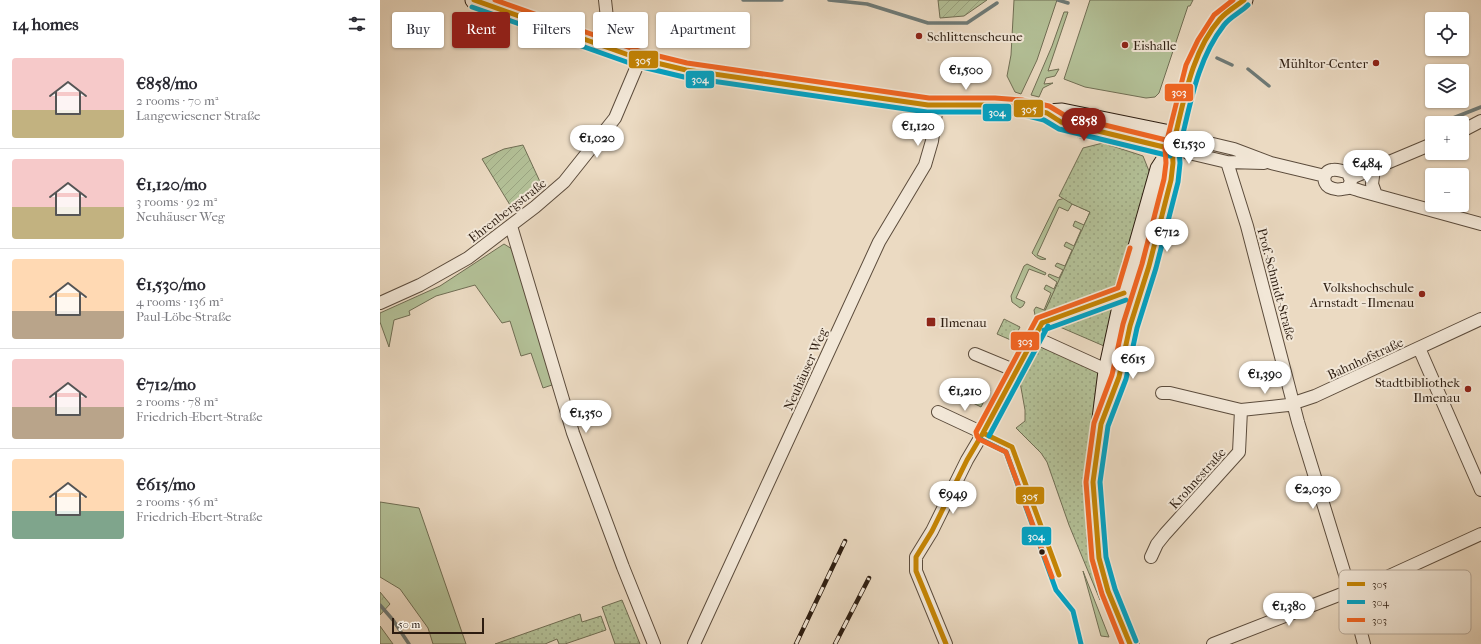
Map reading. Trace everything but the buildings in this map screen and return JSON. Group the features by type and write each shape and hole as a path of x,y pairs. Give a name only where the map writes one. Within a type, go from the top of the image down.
{"main road":[{"path":"474,0 593,43"},
{"path":"1130,644 1108,591 1100,558 1093,482 1101,424 1119,377 1130,326 1149,266 1172,180 1173,142 1193,67 1204,43 1220,19 1244,0"},
{"path":"607,48 640,60 706,74 937,106 1008,106 1047,113 1061,122 1173,142"}],"street":[{"path":"605,0 606,12"},
{"name":"Ehrenbergstraße","path":"380,303 420,285 468,258 535,207 564,182 616,118 640,60"},
{"name":"Neuhäuser Weg","path":"694,644 879,242 925,165 932,141 937,106"},
{"path":"1469,127 1481,121"},
{"path":"1173,142 1227,162 1271,163"},
{"path":"1173,142 1234,149 1271,163 1325,176"},
{"path":"1349,183 1350,176 1345,172 1334,169 1328,171 1325,176 1326,183 1330,187 1342,190 1349,183 1374,169 1425,147"},
{"name":"Prof.-Schmidt-Straße","path":"1227,162 1248,226 1298,422 1344,570"},
{"path":"1374,169 1372,184 1376,195"},
{"path":"1349,183 1376,195 1481,224"},
{"path":"511,226 573,433 623,567 654,644"},
{"name":"Bahnhofstraße","path":"1162,392 1241,410 1288,405 1315,396 1481,319"},
{"path":"946,644 916,571 916,557 932,531 967,460 1042,323"},
{"path":"1034,337 1100,366"},
{"path":"1419,348 1481,490"},
{"path":"975,354 1016,371"},
{"name":"Krohnestraße","path":"1151,557 1157,544 1165,534 1239,452 1241,410"},
{"path":"938,412 983,433"},
{"path":"1402,570 1481,534"},
{"path":"1213,644 1339,595"},
{"name":"Prof.-Schmidt-Straße","path":"1361,634 1364,644"}],"green space":[{"path":"938,0 987,0 964,16 940,18"},
{"path":"1014,0 1057,0 1037,60 1021,94 1015,92 1007,76 1011,55"},
{"name":"Eishalle","path":"1090,0 1193,0 1190,6 1188,6 1159,93 1155,97 1146,98 1085,87 1064,79"},
{"path":"1064,12 1068,12 1048,71 1059,69 1055,76 1046,78 1044,84 1053,83 1043,88 1039,97 1031,95 1052,46"},
{"path":"1043,122 1100,137 1080,138"},
{"path":"1103,143 1143,156 1151,176 1135,234 1112,293 1044,319 1044,313 1090,212 1059,196 1083,148"},
{"path":"523,145 542,186 513,210 482,159 504,149"},
{"path":"1106,183 1044,313 1040,316 1035,315 1034,310 1036,307 1044,310 1051,293 1044,289 1046,285 1054,289 1057,282 1048,276 1049,274 1059,278 1063,270 1055,266 1057,263 1065,266 1072,250 1064,246 1066,242 1074,246 1081,230 1073,226 1075,221 1084,225 1090,212 1079,207"},
{"path":"1083,193 1077,206 1072,204 1068,211 1059,207 1037,255 1046,259 1040,259 1037,257 1032,253 1058,200"},
{"path":"504,244 512,249 558,383 543,388 531,353 521,356 510,321 502,323 475,285 436,296 409,311 410,315 394,320 389,347 380,322 380,313 440,286"},
{"path":"1027,264 1046,273 1045,275 1029,269 1016,298 1025,302 1020,308 1012,302 1011,296 1024,266"},
{"path":"1112,305 1116,310 1104,346 1053,324"},
{"path":"1004,319 1020,327 1013,341 997,334"},
{"path":"1037,345 1099,370 1085,482 1087,541 1100,600 1069,525 1047,462 1041,453 1016,428 1025,421 1025,410 1020,382"},
{"path":"974,382 990,390 981,407 965,399"},
{"path":"380,502 419,508 466,644 433,644 428,628 400,589 380,577"},
{"path":"1083,571 1109,637 1101,636"},
{"path":"380,592 390,604 380,615"},
{"path":"622,600 640,644 615,644 602,607"},
{"path":"580,614 582,622 601,616 606,630 565,644 559,644 557,639 545,644 495,644"},
{"path":"380,626 393,644 380,644"}],"waterway":[{"path":"743,0 782,0"},
{"path":"829,0 867,4 928,23 967,23 997,3"},
{"path":"1058,0 1068,3"},
{"path":"1217,58 1232,65"},
{"path":"1248,69 1269,86"},
{"path":"1458,116 1481,107"},
{"path":"380,605 393,620 409,644"}],"railway":[{"path":"796,644 845,541"},
{"path":"835,644 869,578"}],"transit line":[{"name":"305","path":"474,0 640,59 686,70 928,105 995,105 1021,107 1047,113 1061,122 1172,149"},
{"name":"303","path":"495,0 642,52 687,63 929,98 995,98 1022,100 1049,106 1064,115 1174,142"},
{"name":"303","path":"1122,644 1102,594 1092,559 1086,482 1094,423 1112,375 1123,324 1142,264 1164,179 1166,163 1165,148 1186,65 1198,40 1214,15 1233,0"},
{"name":"305","path":"1130,644 1108,591 1099,558 1093,482 1101,424 1119,377 1130,326 1149,266 1171,180 1173,163 1172,149 1189,81 1201,48 1210,33 1228,11 1244,0"},
{"name":"304","path":"1136,641 1115,589 1106,557 1100,482 1108,426 1126,379 1137,328 1156,268 1178,182 1180,163 1179,150 1200,69 1214,39 1224,25 1229,19 1248,5"},
{"name":"304","path":"472,7 638,66 684,77 927,112 995,112 1020,114 1044,120 1059,129 1170,156"},
{"name":"303","path":"1052,577 1006,452 979,439 976,432 1037,318 1118,288 1130,248"},
{"name":"305","path":"1042,323 1124,293"},
{"name":"304","path":"1044,330 1126,300"},
{"name":"305","path":"946,644 916,571 916,557 932,531 967,460 1042,323"},
{"name":"304","path":"989,436 1048,326"},
{"name":"305","path":"983,433 1012,447 1059,575"},
{"name":"304","path":"980,439 1006,452 1056,590 1073,611 1081,644"}],"place":[{"name":"Schlittenscheune","path":"919,36"},
{"name":"Eishalle","path":"1125,45"},
{"name":"Mühltor-Center","path":"1376,63"},
{"name":"Volkshochschule Arnstadt - Ilmenau","path":"1422,294"},
{"name":"Ilmenau","path":"931,322"},
{"name":"Stadtbibliothek Ilmenau","path":"1468,389"}]}
